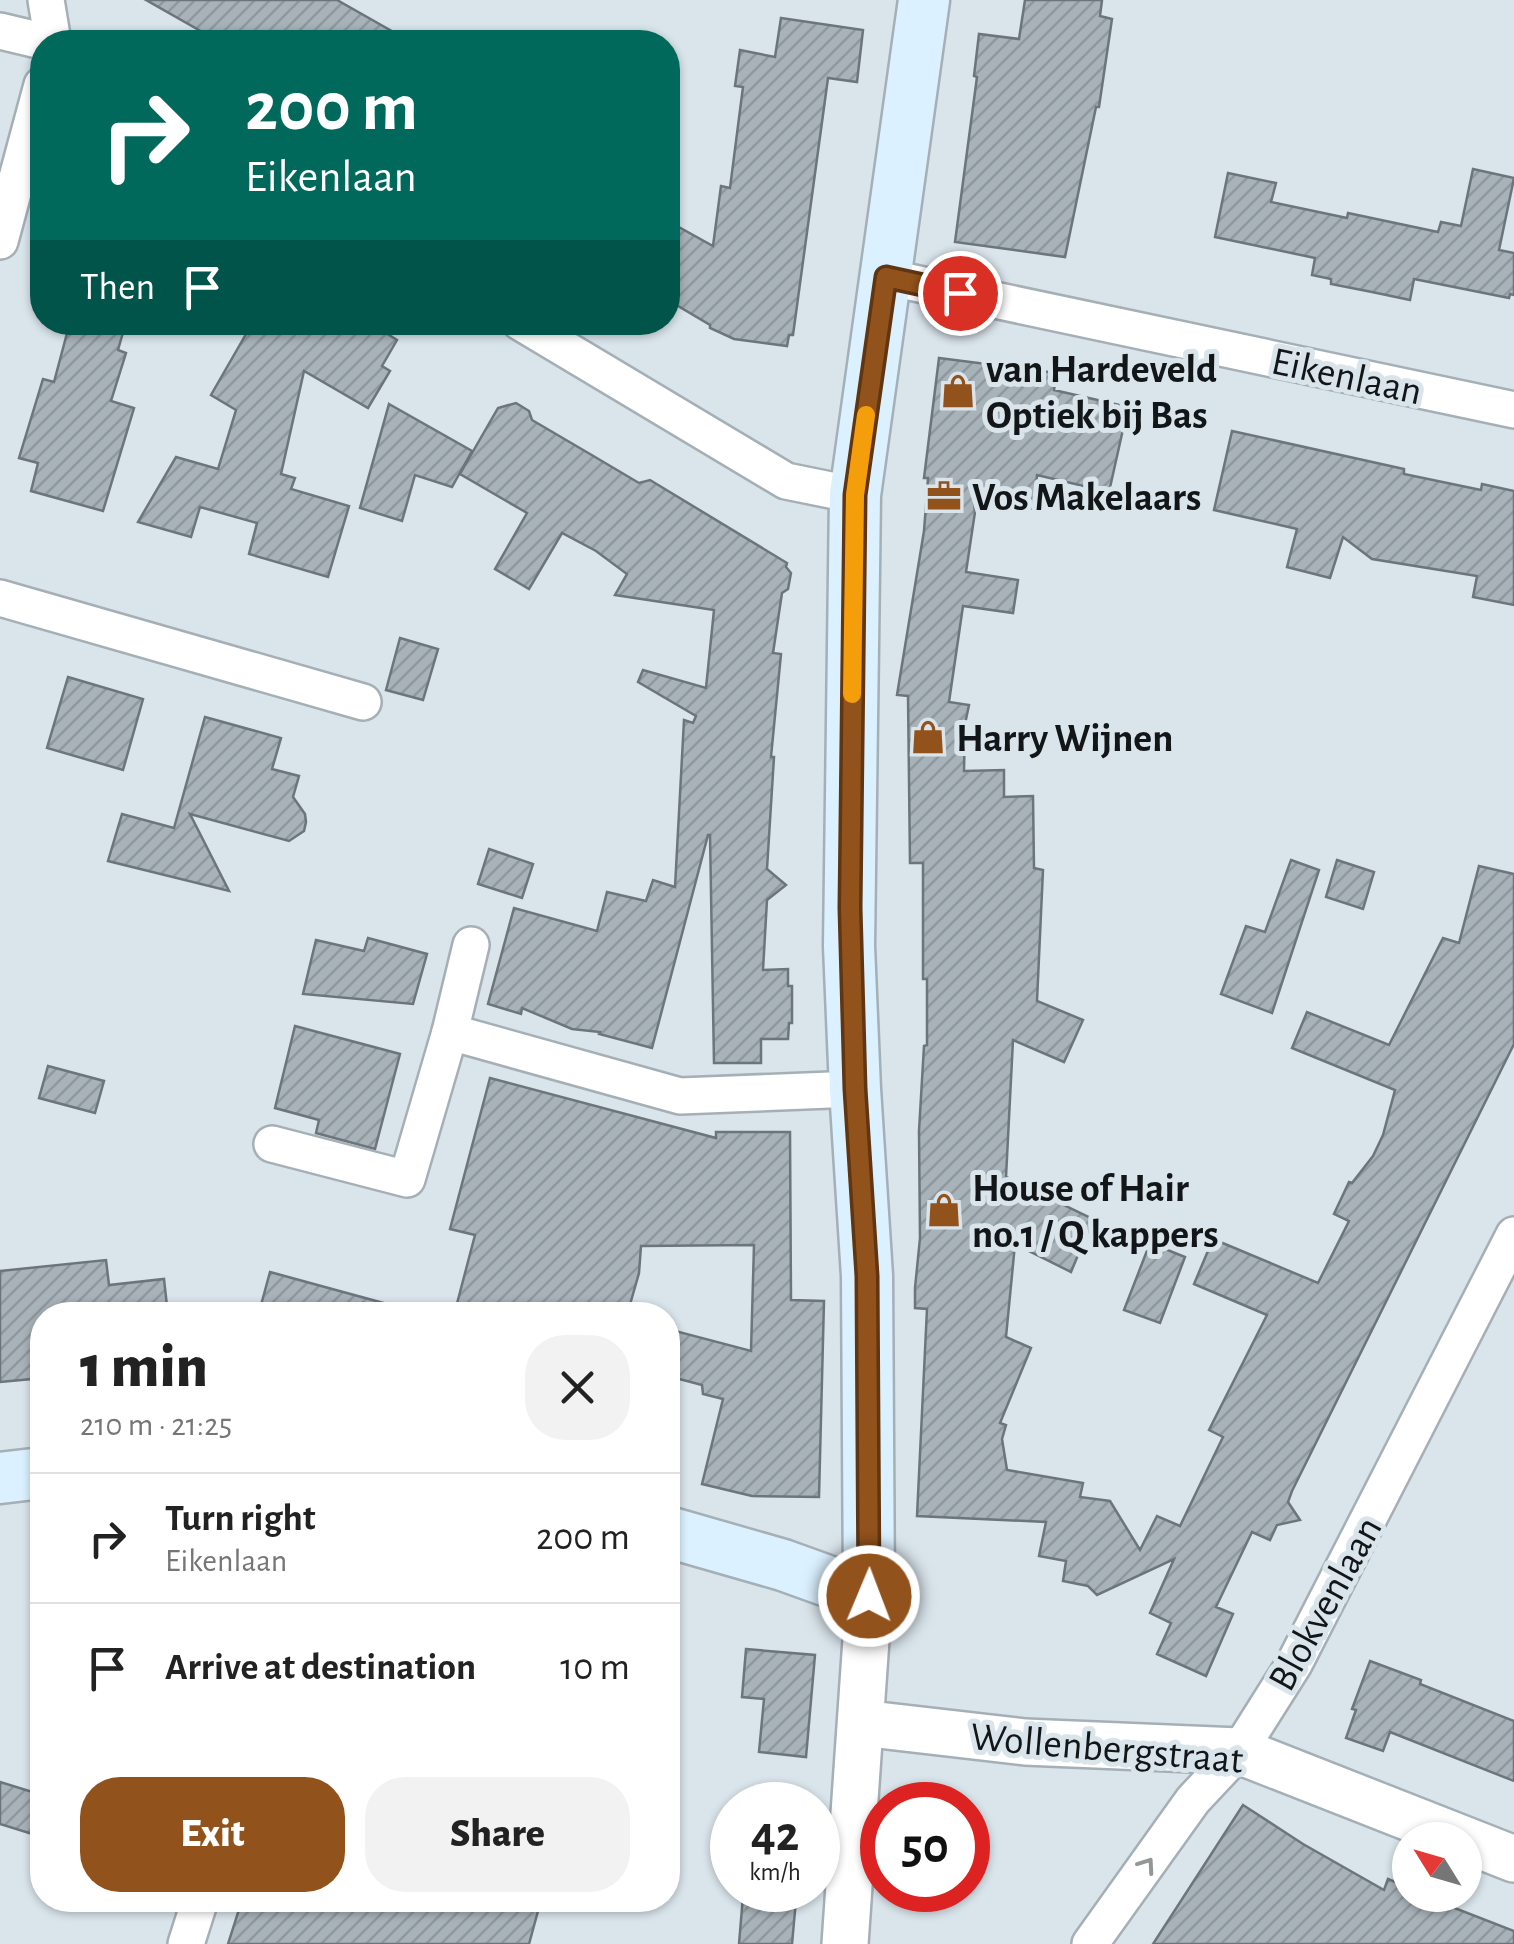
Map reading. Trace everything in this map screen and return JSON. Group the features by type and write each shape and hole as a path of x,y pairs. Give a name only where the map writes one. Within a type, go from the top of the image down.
{"main road":[{"path":"680,1535 783,1565 869,1596 867,1276 849,946 855,495 924,0"},
{"path":"0,1478 30,1474"}],"street":[{"path":"46,0 49,30"},
{"path":"0,31 30,38"},
{"path":"0,241 30,130"},
{"name":"Eikenlaan","path":"886,277 1514,410"},
{"path":"542,335 786,480 855,495"},
{"path":"0,598 363,702"},
{"path":"272,1144 407,1178 450,1032 470,945"},
{"path":"450,1032 680,1096 855,1089"},
{"name":"Blokvenlaan","path":"1090,1944 1193,1800 1238,1751 1294,1664 1514,1235"},
{"path":"845,1944 869,1596"},
{"name":"Wollenbergstraat","path":"861,1723 1025,1742 1238,1751 1514,1859"},
{"path":"186,1944 196,1912"}],"building":[{"path":"146,0 337,0 390,30 199,30"},
{"path":"1025,0 1102,0 1100,16 1112,19 1099,107 1065,257 955,242 979,34 1019,39"},
{"path":"781,18 863,30 857,82 828,78 793,335 789,335 787,346 734,339 680,307 680,228 713,246 721,186 730,188 743,87 735,86 740,50 775,57"},
{"path":"1473,169 1514,178 1499,250 1514,253 1514,295 1509,298 1414,279 1410,300 1331,284 1331,279 1312,275 1315,258 1215,237 1228,173 1276,183 1271,202 1438,232 1441,222 1461,226"},
{"path":"67,335 122,335 118,350 126,353 111,401 134,408 103,511 31,491 38,463 19,458 43,379 54,382"},
{"path":"246,335 389,335 397,340 382,366 390,371 368,408 304,371 281,474 295,478 291,489 349,506 328,577 249,554 257,523 200,507 191,537 138,522 176,457 218,469 236,410 211,395"},
{"path":"939,358 1057,373 1054,390 1128,407 1109,492 1037,475 1034,509 974,503 966,572 1018,580 1013,613 963,606 949,702 969,705 964,771 1004,770 1004,797 1033,796 1034,868 1043,870 1037,1001 1083,1020 1064,1062 1013,1040 1006,1177 1093,1219 1071,1272 1015,1244 1006,1337 1031,1348 1000,1423 1006,1425 1002,1439 1007,1470 1083,1483 1080,1497 1110,1501 1140,1550 1157,1516 1180,1526 1223,1437 1209,1430 1267,1315 1194,1284 1213,1239 1318,1283 1349,1221 1334,1214 1349,1182 1373,1156 1395,1090 1292,1048 1307,1012 1389,1045 1443,938 1459,943 1479,866 1514,874 1514,1044 1292,1491 1288,1502 1300,1520 1277,1525 1270,1540 1252,1532 1216,1607 1233,1614 1206,1676 1157,1654 1171,1623 1150,1613 1174,1559 1097,1595 1088,1586 1063,1581 1066,1561 1039,1556 1046,1522 917,1516 927,1309 915,1308 915,1288 920,1238 919,1131 927,1045 927,979 923,979 923,863 910,863 908,696 897,695 924,531 928,478 924,478"},
{"path":"516,403 529,411 532,420 639,483 650,480 787,563 791,573 788,589 782,593 773,653 781,654 771,757 767,869 786,885 767,900 763,970 788,969 792,1023 788,1039 761,1039 761,1063 714,1063 710,835 652,1048 600,1032 572,1029 522,1008 521,1014 488,1004 514,908 597,931 607,892 646,901 653,880 675,887 684,720 693,723 696,716 638,682 643,670 706,688 714,610 615,595 627,574 562,533 529,589 495,569 527,513 460,474 498,408"},
{"path":"389,404 472,451 452,487 415,475 402,521 360,508"},
{"path":"1232,431 1404,469 1404,474 1481,490 1482,484 1514,491 1514,605 1473,597 1477,576 1372,559 1343,537 1330,578 1287,567 1297,529 1214,510"},
{"path":"400,638 438,649 423,700 386,690"},
{"path":"68,677 143,699 123,770 47,748"},
{"path":"205,717 281,738 272,769 299,776 293,797 305,814 304,831 289,841 190,814 229,891 108,861 122,814 174,828"},
{"path":"489,849 533,864 522,898 478,884"},
{"path":"1291,860 1319,870 1272,1013 1221,994 1246,926 1265,932"},
{"path":"1337,860 1374,872 1363,909 1326,897"},
{"path":"368,938 427,954 413,1004 303,994 316,940 364,951"},
{"path":"295,1026 400,1054 375,1149 316,1133 319,1120 275,1108"},
{"path":"48,1066 104,1081 95,1113 39,1098"},
{"path":"490,1078 716,1138 716,1132 790,1132 791,1300 824,1301 819,1497 752,1496 702,1484 723,1399 703,1394 702,1385 680,1379 680,1332 751,1351 754,1245 641,1246 631,1302 457,1302 475,1235 450,1229"},
{"path":"1150,1243 1185,1257 1160,1323 1124,1310"},
{"path":"106,1260 109,1285 164,1279 167,1302 30,1302 30,1379 0,1382 0,1271"},
{"path":"270,1272 380,1302 262,1302"},
{"path":"746,1649 815,1655 806,1757 759,1752 764,1699 742,1697"},
{"path":"1370,1661 1514,1721 1514,1781 1390,1732 1383,1751 1346,1738"},
{"path":"0,1782 30,1791 30,1833 0,1824"},
{"path":"1243,1805 1384,1890 1388,1879 1392,1881 1392,1912 1465,1912 1514,1931 1514,1944 1153,1944"},
{"path":"238,1912 538,1912 529,1944 228,1944"},
{"path":"742,1912 795,1912 792,1944 739,1944"}],"slow traffic":[{"path":"852,694 855,495 866,415"}],"place":[{"name":"van Hardeveld Optiek bij Bas","path":"958,391"},
{"name":"Vos Makelaars","path":"944,496"},
{"name":"Harry Wijnen","path":"928,737"},
{"name":"House of Hair no.1 / Q kappers","path":"944,1210"}],"route":[{"path":"869,1596 867,1276 849,946 855,495 886,277 960,293"}]}
